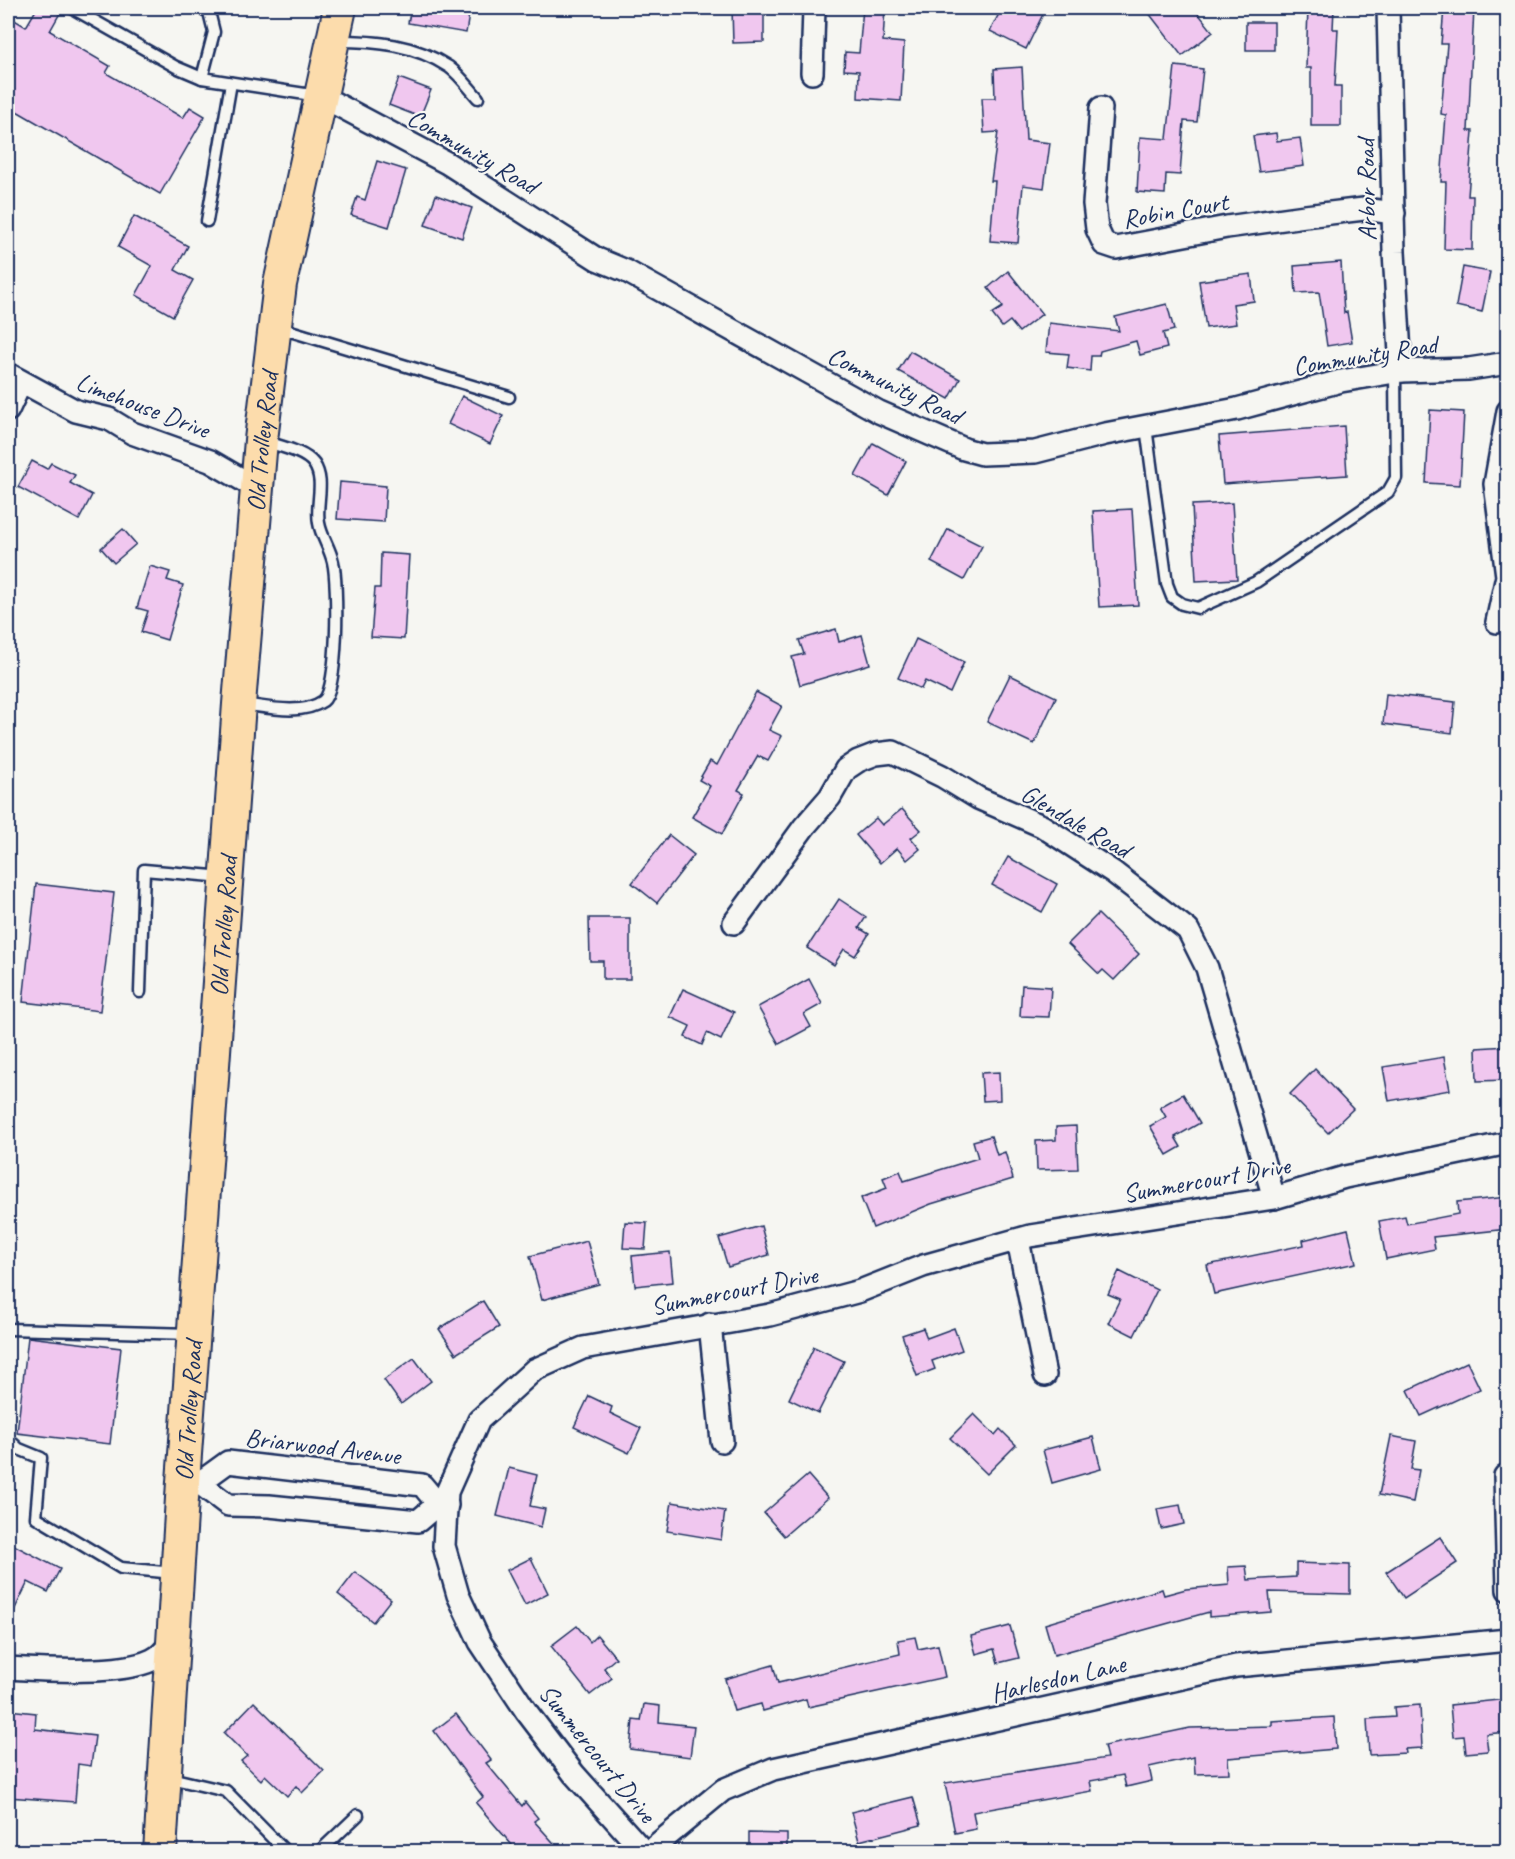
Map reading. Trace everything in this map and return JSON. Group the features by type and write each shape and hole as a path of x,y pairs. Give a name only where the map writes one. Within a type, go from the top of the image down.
{"main road":[{"name":"Old Trolley Road","path":"160,1851 177,1574 191,1482 194,1334 239,704 261,440 280,284 340,8"}],"street":[{"path":"812,73 814,8"},
{"name":"Arbor Road","path":"1388,8 1398,372"},
{"name":"Community Road","path":"321,96 447,163 597,259 626,271 879,412 964,449 999,455 1035,452 1105,434 1237,409 1341,381 1398,372 1469,369 1508,363"},
{"name":"Robin Court","path":"1101,108 1094,204 1097,229 1104,244 1116,248 1227,227 1364,209 1394,213"},
{"path":"8,410 14,378"},
{"name":"Limehouse Drive","path":"14,378 76,411 109,419 132,433 210,461 258,489"},
{"path":"1497,622 1506,576 1496,483 1508,411"},
{"name":"Glendale Road","path":"734,923 830,796 846,769 876,754 893,752 942,776 978,798 1042,826 1113,872 1188,930 1208,968 1274,1198"},
{"name":"Summercourt Drive","path":"646,1851 574,1774 526,1711 480,1642 458,1595 444,1546 443,1505 456,1469 479,1420 534,1370 583,1348 770,1315 838,1297 923,1266 1055,1231 1274,1198 1345,1177 1508,1143"},
{"path":"1018,1240 1045,1375"},
{"path":"710,1324 722,1441"},
{"name":"Briarwood Avenue","path":"191,1482 228,1462 422,1485 443,1505"},
{"path":"1505,1476 1508,1590"},
{"path":"191,1482 228,1505 269,1506 418,1521 443,1505"},
{"name":"Harlesdon Lane","path":"646,1851 723,1790 773,1769 1236,1666 1508,1640"},
{"path":"8,1668 36,1670 128,1666 150,1661 161,1654 172,1641"}],"lane":[{"path":"72,8 176,67 202,78 321,96"},
{"path":"201,8 209,12 214,32 202,78"},
{"path":"333,41 379,41 418,50 450,68 478,98"},
{"path":"207,221 231,83"},
{"path":"275,326 509,397"},
{"path":"1146,427 1167,584 1172,597 1182,604 1198,608 1256,582 1388,492 1396,478 1398,372"},
{"path":"239,704 290,709 314,706 325,700 330,691 333,669 333,564 319,523 320,485 313,464 298,453 261,440"},
{"path":"140,992 144,870 228,878"},
{"path":"8,1329 194,1334"},
{"path":"8,1438 19,1449 41,1458 36,1517 122,1568 177,1574"},
{"path":"166,1777 226,1791 286,1851"},
{"path":"319,1851 358,1815"}],"building":[{"path":"37,8 50,8 60,13 50,31 110,66 106,73 183,118 190,107 205,116 160,194 8,106 8,16 26,27"},
{"path":"411,8 470,8 466,33 408,23"},
{"path":"732,8 764,8 764,42 733,43"},
{"path":"863,8 885,8 883,41 904,43 901,101 858,98 859,71 844,70 845,52 859,53"},
{"path":"1002,8 1046,8 1026,49 990,31"},
{"path":"1145,8 1194,8 1213,32 1182,56"},
{"path":"1308,8 1334,8 1333,29 1338,29 1335,86 1341,86 1341,126 1311,126 1311,68 1306,68"},
{"path":"1444,8 1474,8 1468,131 1473,131 1468,196 1473,196 1472,250 1444,249 1446,182 1441,182 1446,115 1441,114 1447,44 1441,44"},
{"path":"1246,22 1274,22 1274,50 1246,50"},
{"path":"1175,66 1203,69 1197,122 1184,121 1180,175 1166,174 1165,194 1137,192 1140,137 1167,139"},
{"path":"1022,67 1026,140 1050,143 1044,188 1023,185 1018,243 990,241 995,181 991,181 998,132 984,133 982,98 995,98 994,69"},
{"path":"399,78 431,90 420,117 389,105"},
{"path":"1276,133 1277,141 1300,138 1304,166 1259,172 1253,136"},
{"path":"377,161 406,170 389,227 351,215 357,197 365,200"},
{"path":"436,195 472,208 462,238 425,225"},
{"path":"134,216 188,246 175,270 193,280 173,316 136,295 152,266 118,247"},
{"path":"1341,262 1344,313 1347,312 1352,342 1327,346 1319,292 1296,293 1294,266"},
{"path":"1463,267 1490,272 1482,312 1456,306"},
{"path":"1008,271 1042,314 1019,332 1010,321 1002,327 992,314 1003,307 988,288"},
{"path":"1251,274 1254,301 1233,304 1236,324 1206,328 1199,281"},
{"path":"1167,304 1174,330 1163,333 1167,348 1140,355 1136,341 1100,351 1099,356 1091,356 1090,371 1067,368 1069,354 1046,352 1049,323 1119,331 1115,317"},
{"path":"910,351 960,379 949,399 898,371"},
{"path":"462,396 503,416 490,444 448,424"},
{"path":"1430,410 1464,412 1460,485 1426,483"},
{"path":"1344,426 1347,475 1223,484 1219,436"},
{"path":"873,443 906,461 888,495 855,476"},
{"path":"32,461 47,469 51,463 75,475 70,483 92,495 79,520 18,487"},
{"path":"340,482 386,486 384,522 337,519"},
{"path":"1232,503 1237,579 1196,581 1192,505"},
{"path":"1132,509 1138,605 1099,607 1093,511"},
{"path":"123,529 136,544 114,563 101,548"},
{"path":"948,529 982,546 964,580 931,562"},
{"path":"381,553 409,555 404,639 371,637 375,588 380,588"},
{"path":"150,566 170,572 167,580 183,585 167,640 141,632 148,611 137,608"},
{"path":"836,629 839,642 862,635 870,664 800,685 792,657 804,654 799,640"},
{"path":"916,639 964,662 950,693 925,681 921,689 898,678"},
{"path":"1010,675 1056,697 1034,744 987,722"},
{"path":"756,692 782,706 769,730 782,736 768,761 758,756 738,790 744,793 722,834 692,817 710,786 699,780 710,761 717,765"},
{"path":"1386,694 1455,702 1452,733 1383,724"},
{"path":"902,809 921,830 911,838 920,849 907,860 897,848 880,863 856,835 876,818 882,825"},
{"path":"669,835 694,855 657,903 632,883"},
{"path":"1008,857 1057,884 1042,912 992,885"},
{"path":"36,884 114,893 100,1011 23,1002"},
{"path":"839,899 866,917 859,928 869,934 855,956 844,949 834,965 807,948"},
{"path":"1098,914 1139,954 1114,980 1103,970 1099,974 1068,944"},
{"path":"589,918 630,918 630,979 603,979 603,961 590,961"},
{"path":"809,979 822,1004 804,1014 811,1027 779,1044 758,1007"},
{"path":"1022,985 1051,987 1049,1017 1020,1016"},
{"path":"683,989 734,1012 721,1040 707,1033 702,1045 685,1037 690,1026 670,1017"},
{"path":"1508,1046 1508,1080 1477,1081 1476,1048"},
{"path":"1444,1057 1450,1090 1389,1101 1383,1067"},
{"path":"1315,1069 1353,1109 1328,1133 1290,1094"},
{"path":"999,1072 1000,1100 983,1101 981,1073"},
{"path":"1183,1094 1200,1123 1175,1137 1181,1147 1167,1155 1150,1126 1166,1117 1160,1107"},
{"path":"1076,1126 1078,1169 1037,1170 1036,1141 1056,1140 1056,1127"},
{"path":"991,1136 997,1155 1005,1152 1013,1179 931,1204 873,1228 861,1198 887,1188 883,1178 900,1171 904,1181 978,1158 973,1141"},
{"path":"1508,1197 1508,1229 1433,1237 1435,1249 1386,1259 1379,1221 1405,1216 1407,1224 1458,1214 1457,1202"},
{"path":"625,1222 647,1223 645,1249 623,1248"},
{"path":"761,1226 769,1255 728,1267 719,1238"},
{"path":"1348,1229 1356,1263 1214,1294 1207,1265 1304,1245 1303,1240"},
{"path":"587,1241 599,1284 542,1300 530,1256"},
{"path":"670,1252 673,1282 635,1286 632,1256"},
{"path":"1119,1271 1157,1290 1134,1336 1108,1323 1120,1299 1108,1294"},
{"path":"483,1301 499,1327 456,1354 439,1329"},
{"path":"923,1328 927,1338 954,1328 962,1350 932,1361 935,1369 917,1376 902,1335"},
{"path":"28,1337 121,1348 110,1444 17,1433"},
{"path":"814,1347 844,1361 818,1413 789,1399"},
{"path":"414,1358 431,1381 401,1404 384,1380"},
{"path":"1467,1362 1480,1389 1421,1416 1408,1390"},
{"path":"589,1396 612,1407 610,1413 641,1428 629,1453 574,1427"},
{"path":"974,1414 995,1435 1000,1429 1016,1445 987,1474 950,1438"},
{"path":"1391,1436 1416,1441 1411,1469 1419,1470 1413,1502 1379,1495"},
{"path":"1093,1437 1101,1469 1052,1483 1043,1450"},
{"path":"509,1468 537,1475 530,1506 545,1509 541,1527 497,1516"},
{"path":"808,1475 828,1498 784,1536 764,1513"},
{"path":"672,1502 725,1511 721,1540 667,1531"},
{"path":"1180,1505 1184,1524 1161,1529 1157,1509"},
{"path":"1440,1537 1457,1563 1404,1598 1386,1572"},
{"path":"8,1542 60,1569 48,1592 28,1582 8,1623"},
{"path":"531,1558 548,1593 525,1605 507,1570"},
{"path":"1296,1563 1350,1565 1350,1594 1269,1592 1271,1612 1209,1617 1209,1612 1054,1655 1045,1624 1162,1589 1164,1595 1186,1589 1229,1585 1228,1567 1246,1566 1248,1580 1296,1577"},
{"path":"355,1572 391,1599 373,1622 338,1594"},
{"path":"577,1626 590,1642 597,1635 616,1658 604,1668 612,1678 590,1695 551,1646"},
{"path":"1010,1626 1019,1658 998,1663 994,1649 976,1654 971,1636"},
{"path":"915,1637 918,1649 938,1645 945,1677 808,1707 806,1699 763,1711 761,1704 734,1711 725,1679 773,1665 778,1683 900,1654 898,1640"},
{"path":"1508,1699 1508,1732 1486,1734 1488,1751 1466,1753 1464,1736 1453,1737 1450,1705"},
{"path":"254,1702 324,1771 302,1793 296,1786 287,1796 265,1775 261,1780 241,1761 247,1756 224,1733"},
{"path":"644,1704 660,1706 659,1722 694,1726 690,1757 630,1749 633,1720 641,1721"},
{"path":"1420,1705 1422,1748 1405,1749 1406,1753 1369,1755 1367,1719 1395,1717 1394,1707"},
{"path":"8,1710 36,1713 35,1729 95,1736 91,1766 78,1764 75,1802 8,1797"},
{"path":"456,1714 491,1760 486,1763 522,1806 525,1802 538,1818 534,1821 561,1851 517,1851 476,1803 483,1797 434,1731"},
{"path":"1334,1717 1336,1749 1228,1758 1229,1773 1195,1774 1194,1757 1149,1767 1152,1781 1126,1787 1123,1775 1090,1781 1092,1791 973,1812 976,1829 955,1833 945,1783 1107,1758 1104,1746 1190,1728 1272,1726 1272,1721"},
{"path":"913,1797 921,1825 859,1841 851,1812"},
{"path":"749,1833 787,1834 787,1851 749,1851"}]}
